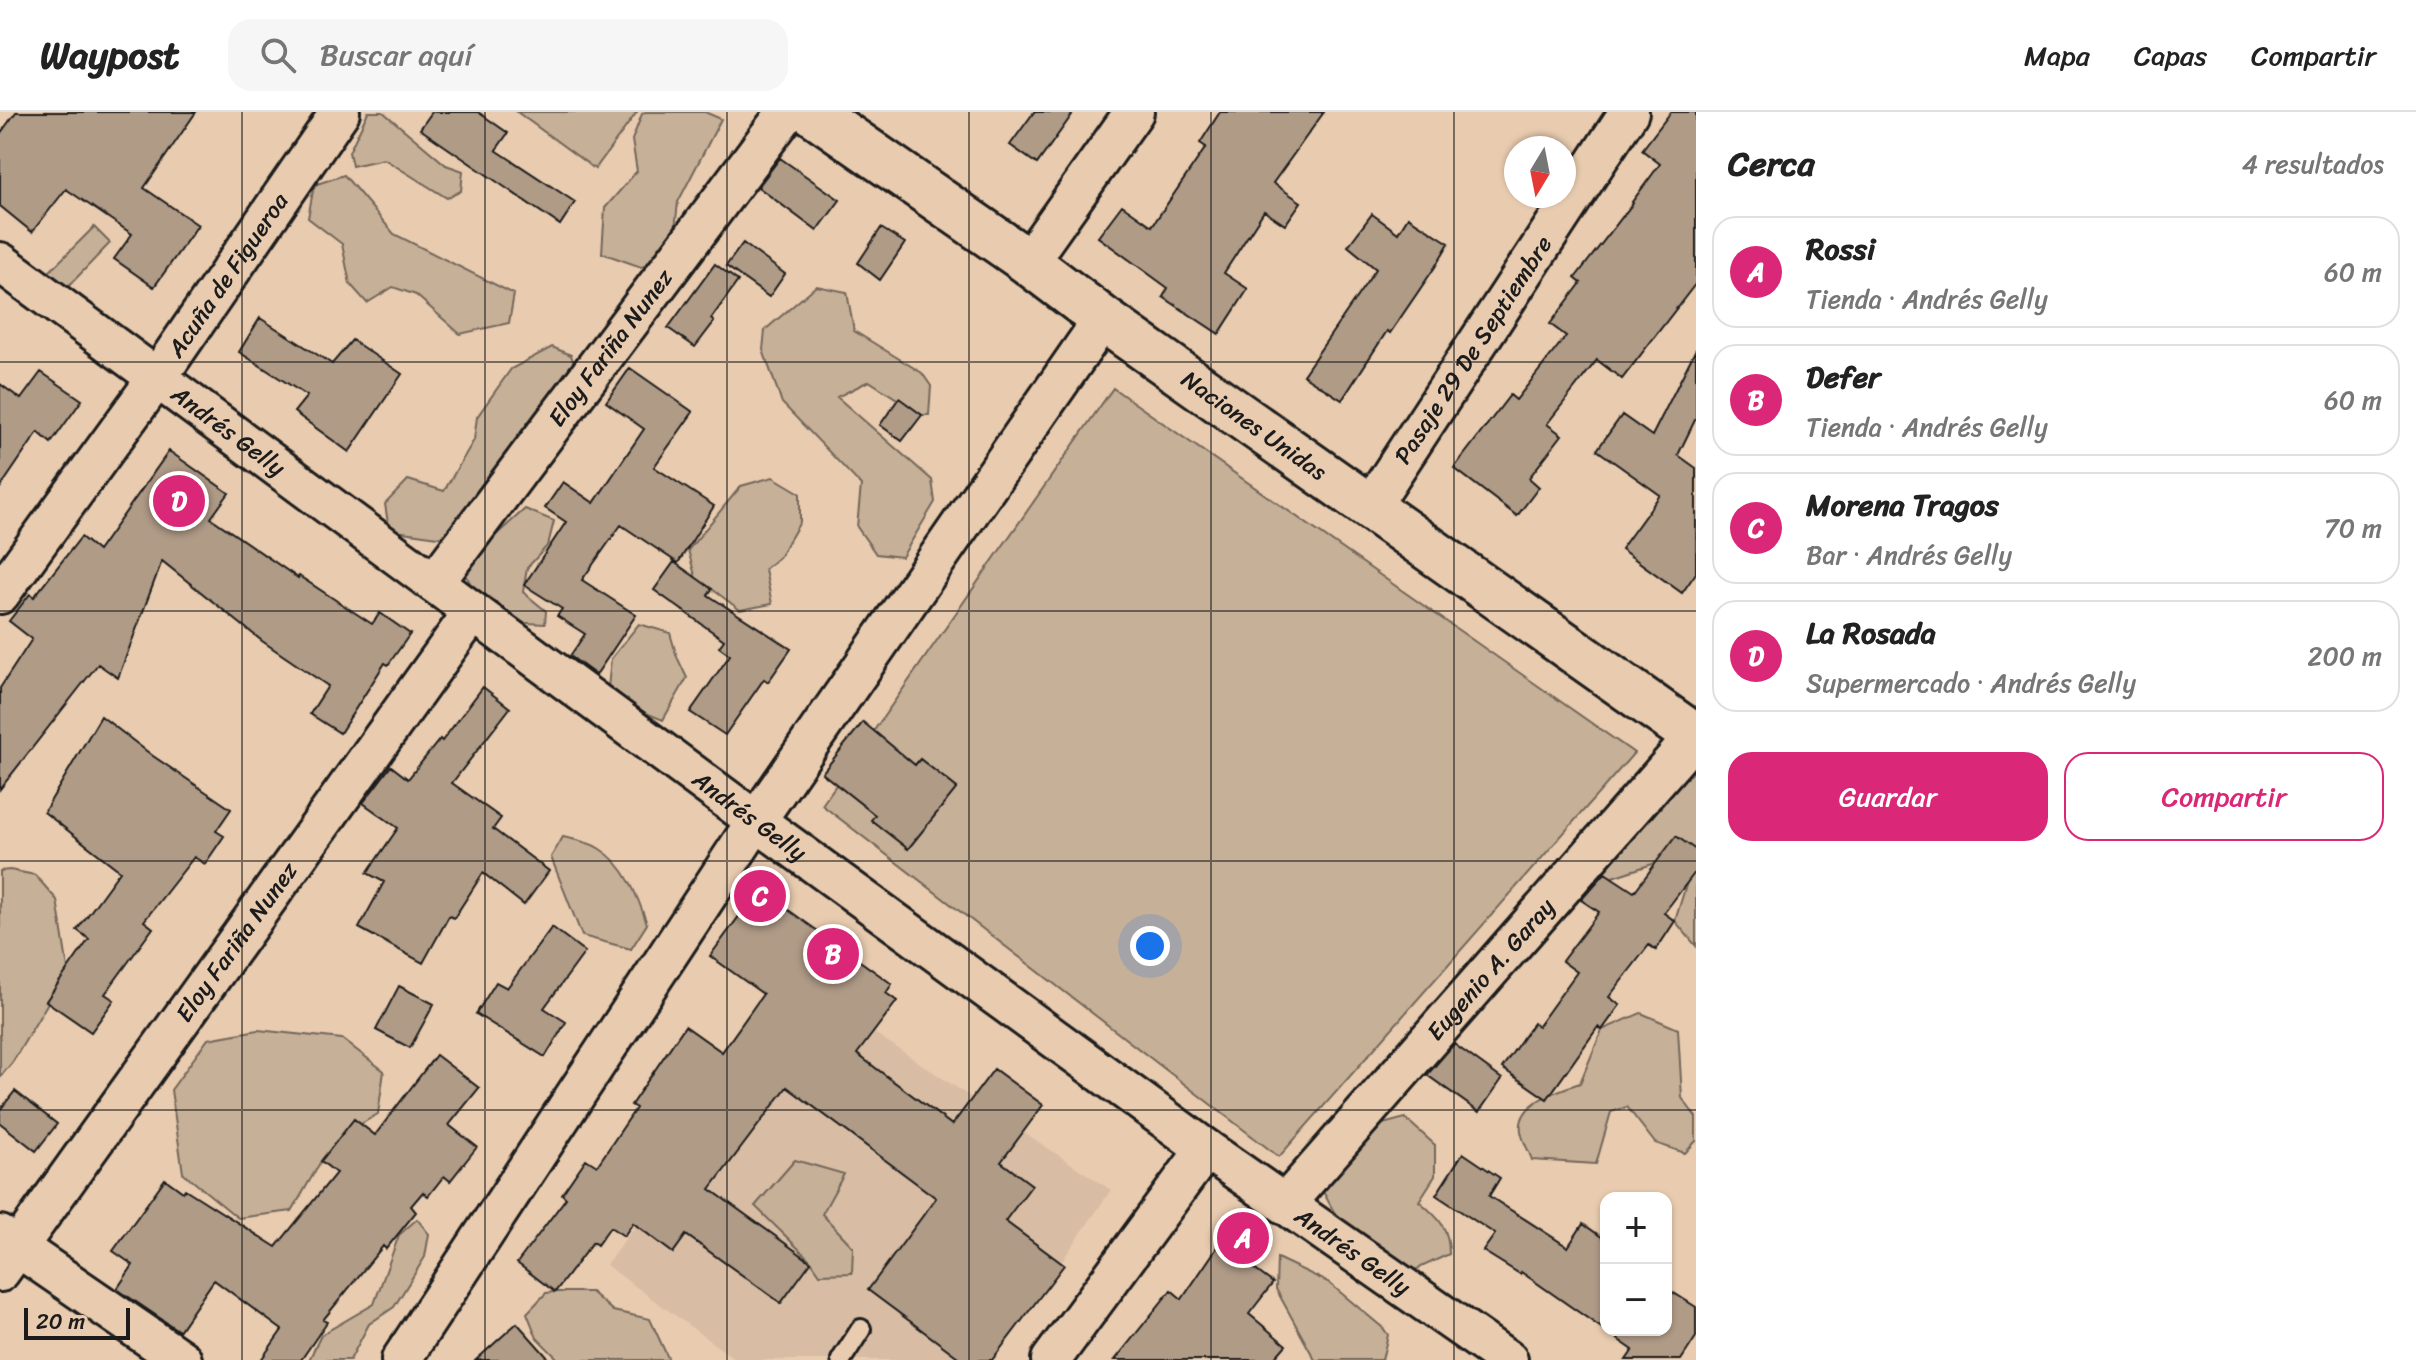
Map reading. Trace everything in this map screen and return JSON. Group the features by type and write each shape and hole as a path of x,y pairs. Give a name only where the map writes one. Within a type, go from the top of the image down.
{"street":[{"name":"Acuña de Figueroa","path":"0,594 157,378 340,112"},
{"name":"Eloy Fariña Nunez","path":"434,583 787,112"},
{"name":"Naciones Unidas","path":"812,112 1696,736"},
{"path":"1028,262 1134,112"},
{"name":"Pasaje 29 De Septiembre","path":"1370,507 1629,112"},
{"name":"Andrés Gelly","path":"0,262 1206,1149 1508,1360"},
{"path":"401,1360 756,821 1103,319"},
{"name":"Eloy Fariña Nunez","path":"6,1251 473,612"},
{"name":"Eugenio A. Garay","path":"1285,1204 1696,736"},
{"path":"1051,1360 1206,1149"},
{"path":"6,1251 182,1360"}],"lane":[{"path":"841,1360 861,1329"}],"shaded area":[{"path":"368,112 383,112 446,165 463,171 461,191 447,198 384,159 352,166 349,152"},
{"path":"517,112 637,112 595,169"},
{"path":"645,112 705,112 721,119 678,202 675,229 655,263 641,267 602,253 605,208 637,171 632,140"},
{"path":"344,175 394,234 514,294 509,323 460,334 416,295 393,287 367,303 350,284 342,244 308,218 314,185"},
{"path":"94,227 110,243 65,290 45,276"},
{"path":"816,286 847,292 854,331 922,373 931,386 929,415 922,415 869,381 837,397 932,480 935,502 902,557 876,554 857,527 861,485 782,403 763,350 765,330"},
{"path":"552,347 571,355 583,393 445,538 389,530 385,504 408,480 444,491 474,440 477,417 511,369"},
{"path":"1113,388 1634,753 1279,1157 822,805"},
{"path":"773,477 800,493 800,522 780,556 765,569 772,604 740,610 696,579 688,550 741,486"},
{"path":"525,509 554,521 548,545 527,568 523,592 546,611 545,624 489,621 464,571 464,564"},
{"path":"639,624 670,633 687,678 663,720 607,697 611,659"},
{"path":"1694,772 1696,850 1609,878 1601,870 1673,774"},
{"path":"563,837 600,849 617,864 630,882 647,924 631,949 582,936 551,857"},
{"path":"1696,867 1696,946 1675,921 1687,882"},
{"path":"0,871 35,875 57,900 68,969 12,1063 0,1077"},
{"path":"810,990 1111,1190 994,1360 736,1360 606,1265"},
{"path":"1641,1013 1678,1029 1682,1098 1696,1117 1696,1141 1685,1153 1655,1143 1627,1107 1611,1112 1596,1164 1532,1160 1521,1131 1526,1112 1541,1099 1580,1083 1602,1030"},
{"path":"258,1030 342,1039 384,1071 378,1114 344,1134 321,1161 292,1211 238,1218 183,1173 171,1090 208,1039"},
{"path":"1405,1118 1435,1145 1435,1176 1419,1201 1442,1224 1449,1245 1449,1254 1413,1271 1379,1253 1334,1212 1319,1184 1361,1130"},
{"path":"795,1160 844,1174 822,1214 853,1247 852,1273 820,1274 811,1261 755,1206"},
{"path":"417,1219 429,1234 425,1257 394,1307 369,1324 350,1360 309,1360 321,1335 374,1304 399,1235"},
{"path":"1277,1258 1328,1282 1383,1328 1388,1335 1382,1360 1315,1360 1276,1289"},
{"path":"591,1292 613,1311 650,1319 669,1360 559,1360 537,1338 527,1313 546,1293"}],"building":[{"path":"16,112 196,112 144,188 198,225 154,287 114,259 132,234 66,189 32,232 0,206 0,134"},
{"path":"432,112 478,112 508,133 496,150 575,202 560,225 420,129"},
{"path":"1034,112 1074,112 1037,164 1010,145"},
{"path":"1220,112 1324,112 1273,183 1301,202 1285,225 1264,211 1224,273 1248,289 1219,334 1163,297 1168,288 1098,237 1122,205 1152,226 1206,147 1200,143"},
{"path":"1671,112 1696,112 1696,283 1622,379 1597,360 1547,424 1562,435 1529,478 1539,487 1517,516 1454,468 1510,395 1516,400 1566,336 1550,324 1581,283 1575,278 1660,164 1642,150"},
{"path":"780,158 840,200 817,231 758,187"},
{"path":"1372,214 1398,233 1408,217 1449,243 1342,400 1303,375 1376,269 1348,246"},
{"path":"881,228 905,243 880,280 858,263"},
{"path":"743,243 785,274 769,297 726,266"},
{"path":"715,264 738,281 695,347 668,328"},
{"path":"260,318 332,364 352,340 402,374 349,452 294,412 307,396 239,352"},
{"path":"1696,349 1696,418 1678,455 1696,468 1696,573 1682,593 1621,549 1660,495 1597,450 1622,415 1652,436"},
{"path":"630,368 693,412 654,467 714,506 678,563 621,525 582,580 636,615 596,675 570,656 585,634 557,616 562,609 524,585 566,522 545,508 563,482 594,503 644,429 606,402"},
{"path":"41,372 82,400 51,443 38,432 0,488 0,384 21,399"},
{"path":"899,398 922,415 902,441 880,425"},
{"path":"169,451 229,493 211,518 372,624 380,613 410,634 388,665 385,663 340,733 310,714 328,686 262,641 162,561 118,678 98,664 0,789 0,688 32,639 9,621 30,594 34,597 81,537 98,551"},
{"path":"674,562 712,589 708,595 791,649 768,682 764,679 725,735 690,712 730,655 719,647 724,640 654,590"},
{"path":"483,687 510,708 452,783 501,818 493,829 549,871 524,905 483,873 454,918 449,916 423,963 359,928 384,882 367,873 398,828 363,803 391,766 408,779"},
{"path":"101,716 231,809 216,831 224,836 205,864 194,857 144,921 153,928 105,994 114,1000 91,1032 46,1001 89,939 77,930 120,871 44,812"},
{"path":"863,722 915,765 920,759 957,788 908,849 871,820 875,815 822,773"},
{"path":"1676,836 1696,850 1696,871 1664,913 1675,921 1656,950 1649,945 1609,997 1620,1005 1602,1030 1598,1027 1547,1099 1502,1068 1533,1023 1538,1026 1577,972 1562,961 1599,912 1581,900 1605,873 1634,892"},
{"path":"759,889 892,984 886,993 897,1001 857,1054 952,1125 994,1069 1043,1105 1001,1162 1032,1185 1005,1221 1064,1265 992,1360 962,1360 868,1290 936,1198 787,1087 710,1189 811,1262 781,1303 686,1235 673,1253 633,1223 624,1236 610,1227 597,1245 593,1242 555,1292 517,1263 566,1198 562,1194 586,1159 597,1166 636,1108 631,1105 685,1026 722,1052 763,994 710,956"},
{"path":"552,927 585,952 544,1008 566,1022 545,1057 476,1014 496,982 507,988"},
{"path":"399,986 434,1004 410,1048 376,1030"},
{"path":"1454,1044 1502,1079 1479,1112 1427,1075"},
{"path":"436,1055 479,1088 449,1125 477,1147 450,1181 444,1176 428,1196 423,1192 411,1206 416,1212 386,1249 383,1246 323,1320 327,1322 301,1360 261,1360 282,1330 214,1280 179,1331 117,1289 133,1265 113,1251 165,1179 276,1247 336,1173 321,1161 354,1119 375,1135"},
{"path":"15,1091 57,1124 36,1151 0,1123 0,1110"},
{"path":"1463,1153 1500,1178 1489,1196 1568,1247 1583,1224 1600,1236 1600,1327 1521,1272 1483,1251 1495,1234 1436,1195"},
{"path":"1242,1211 1270,1231 1246,1263 1273,1283 1249,1314 1286,1345 1273,1360 1115,1360 1171,1290 1182,1299"},
{"path":"1672,1292 1696,1307 1696,1337 1681,1360 1626,1360 1633,1350 1613,1336 1672,1336"},
{"path":"517,1323 550,1360 476,1360"}],"place":[{"name":"La Rosada","path":"179,501"},
{"name":"Morena Tragos","path":"760,896"},
{"name":"Defer","path":"833,954"},
{"name":"Rossi","path":"1243,1238"}]}
